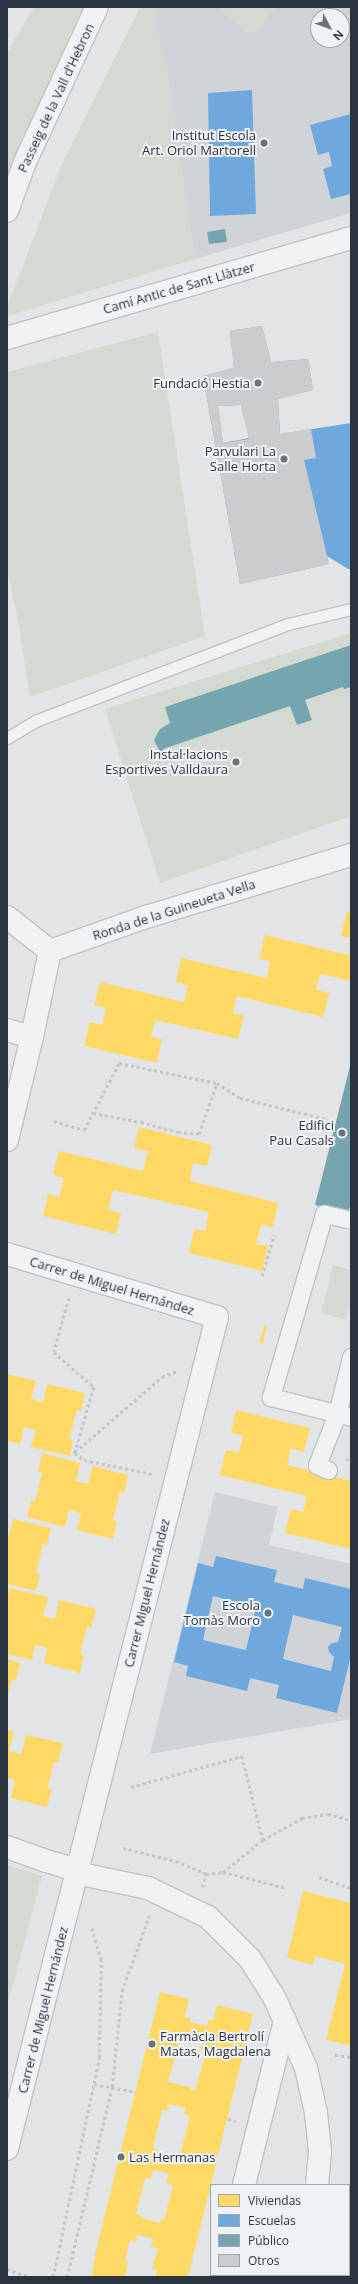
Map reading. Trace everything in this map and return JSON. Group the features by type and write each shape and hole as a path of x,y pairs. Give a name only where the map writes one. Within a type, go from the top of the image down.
{"street":[{"name":"Passeig de la Vall d'Hebron","path":"7,211 25,162 97,7"},
{"name":"Camí Antic de Sant Llàtzer","path":"7,338 351,238"},
{"name":"Ronda de la Guineueta Vella","path":"50,951 149,916 351,855"},
{"path":"7,917 50,951 32,1037 7,1140"},
{"path":"7,1030 32,1037"},
{"path":"344,1415 271,1397 324,1214 351,1220"},
{"name":"Carrer de Miguel Hernández","path":"7,1254 217,1317"},
{"name":"Carrer Miguel Hernández","path":"78,1870 217,1317"},
{"path":"328,1470 317,1465 344,1415 351,1357"},
{"path":"7,1847 46,1862 78,1870 81,1874 148,1888 208,1917 250,1959 274,1997 306,2068 316,2114 320,2151 317,2184"},
{"name":"Carrer de Miguel Hernández","path":"7,2150 78,1870"},
{"path":"244,2184 285,2020"}],"lane":[{"path":"7,738 35,721 281,627 351,609"}],"path":[{"path":"54,1121 84,1130 119,1063 217,1083 240,1098 326,1119"},
{"path":"93,1113 141,1122 178,1132 199,1134 217,1083"},
{"path":"262,1276 274,1235"},
{"name":"Carrer de Miguel Hernández","path":"71,1291 54,1352 94,1387 75,1453"},
{"path":"160,1476 84,1460 75,1453 162,1378 179,1370"},
{"path":"131,1788 242,1756 263,1840"},
{"path":"223,1872 263,1840 302,1818 328,1814 351,1820"},
{"path":"123,1848 176,1862 206,1874 223,1872 287,1888"},
{"path":"319,1876 351,1888"},
{"path":"67,2277 112,2087 122,1991 151,1909"},
{"path":"53,2277 99,2058 101,1960 91,1927"},
{"path":"335,2055 351,2057"},
{"path":"94,2084 136,2092"},
{"path":"7,2269 30,2277"}],"shaded area":[{"path":"34,7 83,7 46,87 7,182 7,53"},
{"path":"140,7 158,7 154,24 167,72 195,259 7,316 7,307 62,164"},
{"name":"Institut Escola Art. Oriol Martorell","path":"158,7 351,7 351,213 195,259 167,72 154,23"},
{"path":"216,7 276,7 252,36"},
{"path":"158,332 205,636 30,697 18,621 7,568 7,372"},
{"name":"Instal·lacions Esportives Valldaura","path":"351,633 351,816 160,883 105,709"},
{"path":"333,1265 351,1270 351,1300 346,1320 321,1313"},
{"name":"Escola Tomàs Moro","path":"215,1492 278,1507 269,1545 351,1564 351,1719 150,1754"},
{"path":"7,1865 42,1876 7,2007"}],"building: Viviendas":[{"path":"347,911 351,913 351,938 341,936"},
{"path":"265,935 349,955 351,949 351,981 320,974 316,990 329,993 323,1017 237,996 233,1013 244,1016 238,1039 155,1020 151,1037 162,1039 157,1063 84,1046 90,1022 102,1025 106,1008 94,1005 100,982 184,1002 188,986 176,982 181,958 267,978 270,961 259,959"},
{"path":"139,1127 212,1145 207,1166 193,1163 190,1181 278,1203 273,1227 261,1225 256,1244 268,1246 262,1271 189,1253 194,1229 205,1231 209,1212 113,1190 108,1210 121,1213 116,1234 43,1216 48,1194 59,1197 64,1178 53,1175 59,1151 143,1171 148,1151 134,1148"},
{"path":"264,1326 267,1326 263,1344 259,1343"},
{"path":"7,1374 36,1381 31,1399 43,1402 47,1384 85,1393 81,1411 77,1410 69,1439 73,1440 70,1456 31,1447 36,1430 24,1427 20,1444 7,1441"},
{"path":"236,1410 310,1428 304,1452 291,1448 287,1465 351,1481 351,1549 285,1533 291,1509 303,1512 307,1496 220,1475 226,1450 239,1453 243,1436 231,1433"},
{"path":"42,1453 80,1463 76,1481 88,1484 93,1466 128,1475 124,1493 120,1492 113,1520 117,1521 113,1539 77,1530 81,1513 69,1510 65,1527 27,1517 31,1501 35,1501 42,1473 38,1472"},
{"path":"13,1519 51,1528 47,1545 43,1544 36,1573 40,1574 36,1591 7,1584 7,1535 9,1536"},
{"path":"9,1588 48,1597 43,1616 55,1619 59,1600 96,1609 91,1628 87,1626 80,1654 84,1655 80,1673 44,1663 47,1648 35,1645 32,1660 7,1654 7,1614 9,1606 7,1606 7,1597"},
{"path":"7,1659 20,1663 16,1680 12,1679 8,1696"},
{"path":"7,1730 14,1732 9,1751 21,1754 26,1735 63,1743 58,1763 54,1762 47,1788 52,1789 47,1807 11,1798 15,1780 7,1778"},
{"path":"303,1891 351,1903 351,2046 326,2040 345,1964 315,1956 313,1965 287,1958"},
{"path":"160,1992 189,1999 185,2017 191,2019 190,2022 207,2026 208,2020 213,2021 217,2005 253,2014 188,2277 155,2277 157,2270 152,2269 158,2248 151,2247 153,2239 137,2235 136,2242 130,2240 125,2262 128,2263 125,2277 92,2277 95,2255","holes":["186,2038 203,2042 201,2051 206,2052 195,2091 190,2089 190,2087 168,2082 179,2042 185,2043","169,2104 186,2108 184,2114 190,2116 180,2156 177,2155 176,2158 157,2154 158,2150 153,2148 162,2110 167,2111","153,2170 169,2174 166,2183 173,2185 164,2220 161,2220 160,2223 141,2218 142,2216 136,2214 145,2178 151,2179"]}],"building: Escuelas":[{"path":"252,90 256,214 210,216 208,93"},
{"path":"351,114 351,194 331,199 323,169 332,166 329,152 318,155 310,125"},
{"name":"Parvulari La Salle Horta","path":"262,326 271,362 308,359 313,390 278,399 280,434 351,423 351,569 348,569 327,556 329,564 240,584 203,376 234,368 230,331","holes":["241,405 249,438 223,443 218,406","270,485 277,531 254,532 246,489"]},
{"path":"216,1556 277,1570 274,1582 303,1589 305,1578 351,1589 351,1655 337,1713 276,1698 279,1685 250,1678 247,1691 186,1676 188,1666 174,1662 198,1563 213,1567","holes":["213,1596 256,1607 246,1650 203,1640","293,1615 342,1627 338,1642 332,1643 328,1647 329,1652 334,1657 331,1671 283,1659"]}],"building: Público":[{"path":"225,229 227,242 209,244 207,232"},
{"path":"351,645 351,687 344,689 343,687 305,700 312,720 297,725 290,706 163,749 165,753 161,754 154,740 160,729 170,723 165,707"},
{"name":"Edifici Pau Casals","path":"350,1066 351,1202 348,1213 315,1205"}],"building: Otros":[{"name":"Parvulari La Salle Horta","path":"262,326 271,362 308,359 313,390 278,399 280,434 311,429 316,458 304,460 329,564 240,584 203,376 234,368 230,331","holes":["241,405 249,439 223,443 218,406"]}],"place":[{"name":"Institut Escola Art. Oriol Martorell","path":"264,143"},
{"name":"Fundació Hestia","path":"258,383"},
{"name":"Parvulari La Salle Horta","path":"284,459"},
{"name":"Instal·lacions Esportives Valldaura","path":"236,762"},
{"name":"Edifici Pau Casals","path":"342,1133"},
{"name":"Escola Tomàs Moro","path":"268,1613"},
{"name":"Farmàcia Bertrolí Matas, Magdalena","path":"152,2044"},
{"name":"Las Hermanas","path":"121,2157"}]}
